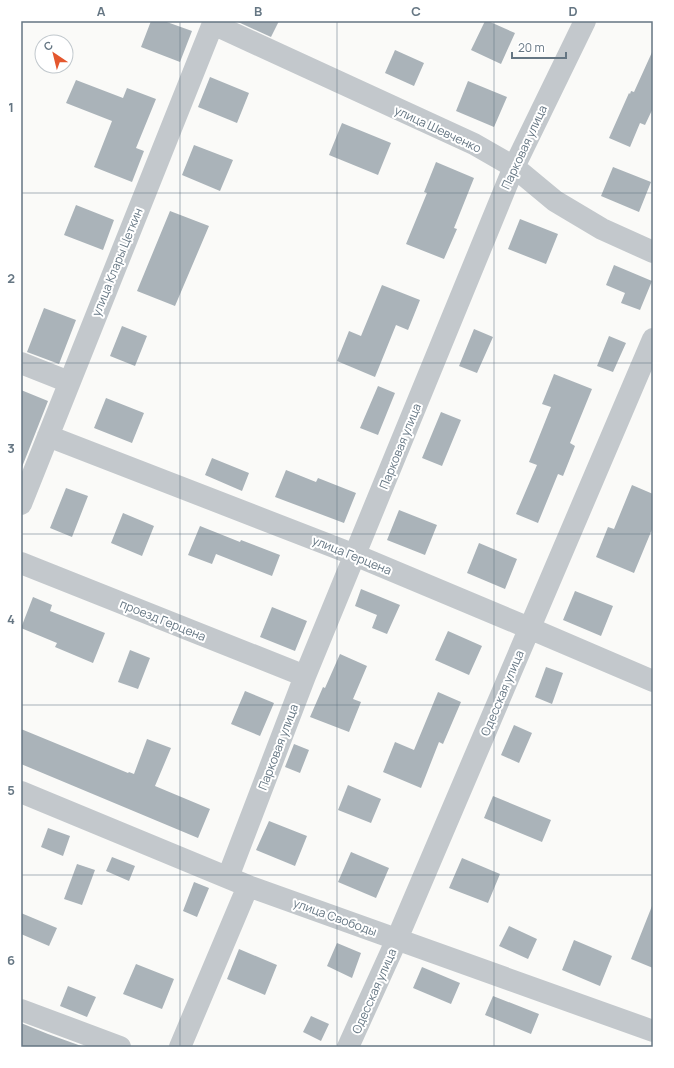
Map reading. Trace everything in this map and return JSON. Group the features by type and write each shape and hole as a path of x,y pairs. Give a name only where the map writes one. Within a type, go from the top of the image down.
{"street":[{"name":"Парковая улица","path":"228,877 305,676 514,167 585,21"},
{"name":"улица Шевченко","path":"213,22 474,144 514,167 555,200 602,229 653,252"},
{"name":"улица Клары Цеткин","path":"21,504 213,22"},
{"name":"Одесская улица","path":"348,1047 397,939 653,339"},
{"path":"21,363 70,382"},
{"name":"улица Герцена","path":"48,436 355,555 653,681"},
{"name":"проезд Герцена","path":"21,563 305,676"},
{"name":"улица Свободы","path":"21,792 248,886 653,1031"},
{"path":"180,1047 248,886"},
{"path":"21,1010 120,1047"}],"building":[{"path":"151,21 164,21 192,31 180,62 141,47"},
{"path":"236,21 279,21 271,37"},
{"path":"485,21 515,33 501,64 471,50"},
{"path":"395,50 424,63 414,86 385,73"},
{"path":"653,50 653,108 645,125 640,123 630,147 609,138 629,93 630,94 631,91 634,92"},
{"path":"210,77 249,93 237,123 198,107"},
{"path":"76,80 123,98 127,88 156,99 136,148 144,151 132,182 94,167 112,121 66,103"},
{"path":"468,81 507,97 494,127 456,111"},
{"path":"342,123 391,143 378,175 329,155"},
{"path":"194,145 233,160 220,191 182,175"},
{"path":"436,162 474,178 454,228 457,229 444,259 406,244 427,193 424,192"},
{"path":"613,167 651,182 639,212 601,196"},
{"path":"76,205 114,220 103,250 64,235"},
{"path":"170,211 209,226 175,306 137,291"},
{"path":"520,219 558,234 546,264 508,249"},
{"path":"614,265 652,281 640,310 621,303 625,293 606,285"},
{"path":"382,285 420,300 408,330 396,325 375,377 337,361 349,331 361,336"},
{"path":"44,308 76,320 59,364 27,352"},
{"path":"122,326 147,336 135,366 110,356"},
{"path":"474,329 493,337 477,373 459,366"},
{"path":"609,336 626,343 613,372 597,366"},
{"path":"554,374 592,389 570,443 575,446 563,476 558,474 538,523 516,514 537,465 529,462 551,407 542,404"},
{"path":"378,386 395,393 378,435 360,428"},
{"path":"21,390 48,401 22,467 21,467"},
{"path":"106,398 144,413 132,443 94,428"},
{"path":"441,412 461,420 442,466 422,458"},
{"path":"212,458 249,473 242,491 205,475"},
{"path":"286,470 316,482 318,478 356,493 344,523 275,497"},
{"path":"632,485 653,494 653,527 634,573 596,557 608,527 614,529"},
{"path":"66,488 88,496 72,537 50,528"},
{"path":"399,510 437,525 425,555 387,540"},
{"path":"123,513 154,526 142,556 111,543"},
{"path":"200,526 240,542 241,540 280,555 272,576 216,554 212,564 188,555"},
{"path":"479,543 517,559 505,589 467,573"},
{"path":"361,589 400,605 387,634 372,628 377,615 355,606"},
{"path":"575,591 613,606 601,636 563,620"},
{"path":"33,597 52,605 50,611 105,633 93,663 55,647 57,643 21,628"},
{"path":"272,607 307,621 295,651 260,637"},
{"path":"448,631 482,646 469,675 435,660"},
{"path":"130,650 150,658 138,689 118,682"},
{"path":"340,654 367,666 353,699 361,702 349,732 310,717"},
{"path":"546,667 563,673 552,704 535,697"},
{"path":"245,691 274,703 260,736 231,724"},
{"path":"438,692 461,702 443,744 439,742 421,788 383,772 395,742 414,750"},
{"path":"514,725 532,733 519,763 501,755"},
{"path":"21,729 128,773 134,774 147,739 171,748 155,786 210,809 198,838 21,764"},
{"path":"294,744 309,750 300,773 285,767"},
{"path":"348,785 381,799 371,823 338,810"},
{"path":"493,796 551,820 542,842 484,818"},
{"path":"269,821 307,836 295,866 256,850"},
{"path":"48,828 70,836 63,856 41,847"},
{"path":"351,852 389,868 376,898 338,882"},
{"path":"112,857 135,866 129,881 106,871"},
{"path":"462,858 500,874 488,903 449,888"},
{"path":"77,864 95,870 82,905 64,899"},
{"path":"194,882 209,888 197,917 183,911"},
{"path":"652,906 653,907 653,968 631,959"},
{"path":"21,913 57,928 49,946 21,934"},
{"path":"509,926 537,939 528,959 499,946"},
{"path":"574,940 612,956 600,986 562,970"},
{"path":"337,943 361,953 352,978 327,966"},
{"path":"239,949 277,965 265,995 227,979"},
{"path":"136,964 174,979 162,1009 123,994"},
{"path":"422,967 460,983 451,1004 413,988"},
{"path":"68,986 96,997 87,1017 60,1006"},
{"path":"493,996 539,1014 531,1034 485,1015"},
{"path":"311,1016 329,1024 321,1041 303,1032"},
{"path":"21,1023 48,1034 84,1047 21,1047"}]}
